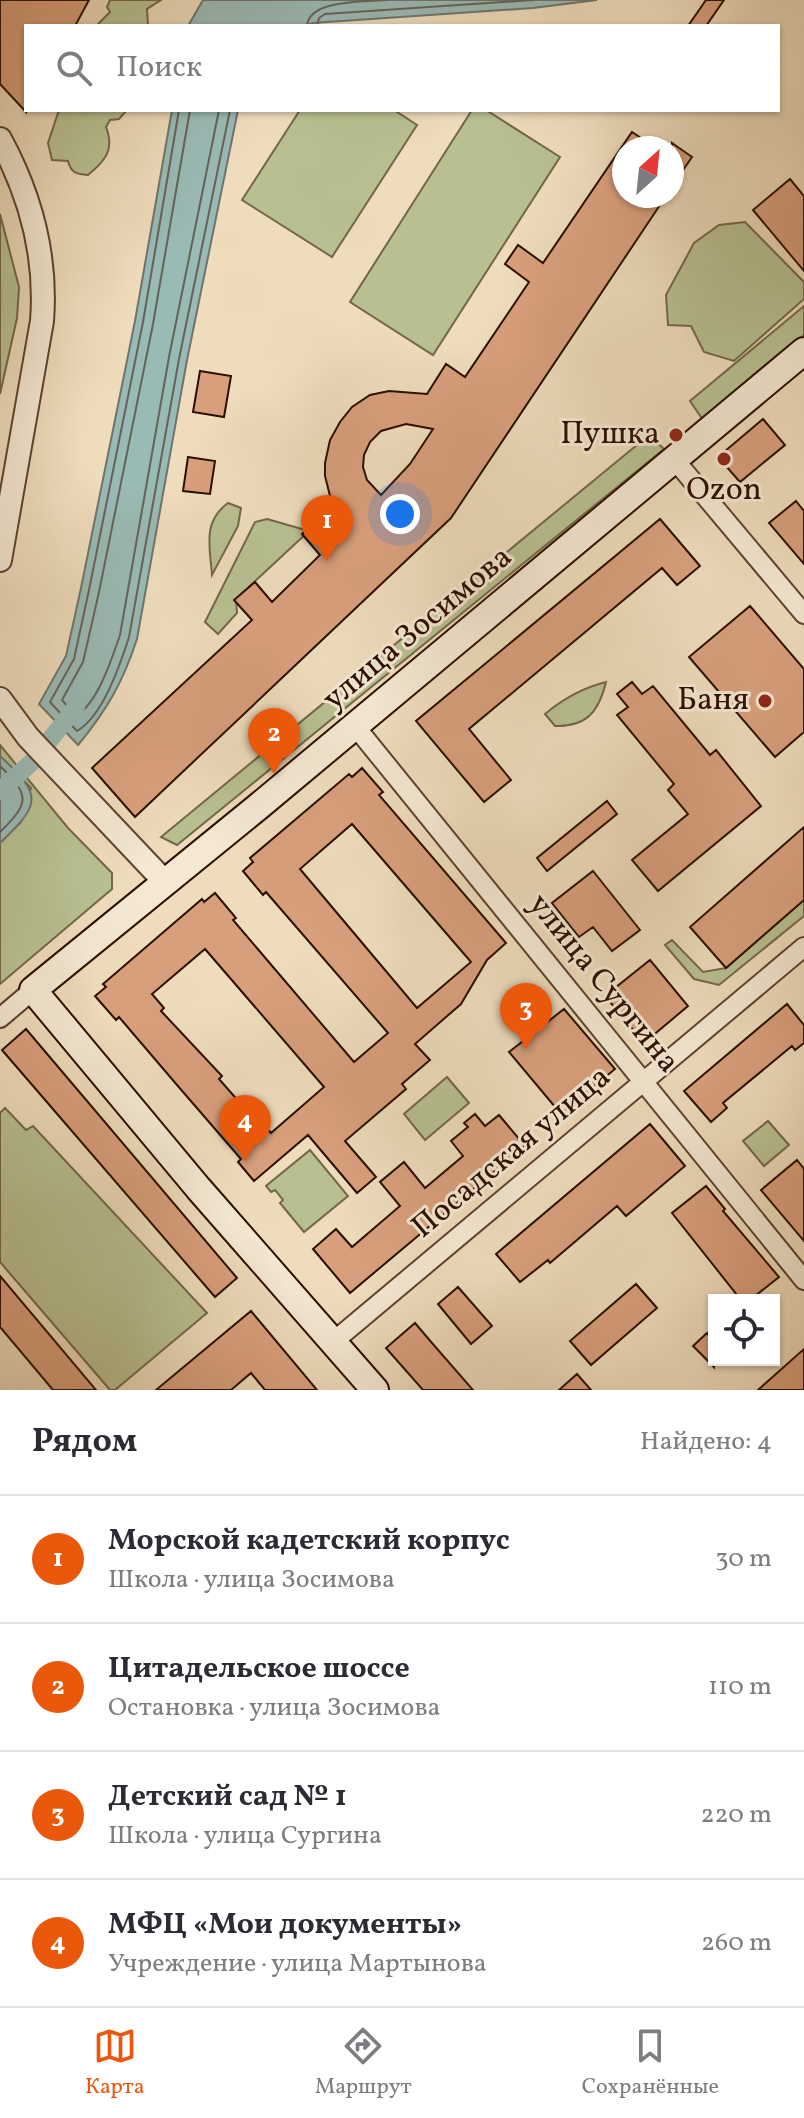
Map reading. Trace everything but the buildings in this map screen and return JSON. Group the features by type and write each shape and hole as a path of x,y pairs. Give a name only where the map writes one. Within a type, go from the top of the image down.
{"main road":[{"name":"улица Зосимова","path":"33,990 804,351"},
{"path":"33,990 199,1189 375,1390"}],"street":[{"path":"0,139 18,176 33,219 44,282 42,321 0,560"},
{"path":"674,459 804,614"},
{"path":"0,699 28,737 165,882"},
{"name":"улица Сургина","path":"355,726 804,1280"},
{"name":"Посадская улица","path":"333,1342 804,947"},
{"name":"улица Зосимова","path":"0,1018 33,990"}],"green space":[{"path":"110,0 161,0 147,9 148,24 98,24 110,12 107,7"},
{"path":"58,112 125,112 119,119 110,120 106,127 109,135 107,154 88,175 75,172 68,161 52,160 48,143"},
{"path":"299,112 397,112 417,125 332,257 242,200"},
{"path":"471,112 489,112 560,157 433,355 350,302"},
{"path":"0,214 19,287 17,318 0,394"},
{"path":"745,222 804,282 804,299 734,361 704,352 691,326 668,325 666,295 694,243 719,225"},
{"path":"804,306 804,335 703,420 690,401"},
{"path":"649,435 664,449 177,845 161,837"},
{"path":"228,503 241,508 238,526 212,575 211,527 214,518"},
{"path":"267,519 309,531 236,599 237,613 218,634 205,622 255,522"},
{"path":"606,682 600,701 583,720 555,726 545,714 574,694"},
{"path":"0,745 68,828 112,873 112,889 0,984 0,843 21,822 31,788 0,756"},
{"path":"804,900 804,916 719,985 694,979 665,945 672,940 703,972 726,968"},
{"path":"447,1077 469,1103 425,1140 404,1114"},
{"path":"5,1108 26,1130 33,1126 207,1313 115,1390 110,1390 0,1262 0,1113"},
{"path":"768,1121 789,1145 764,1166 743,1141"},
{"path":"310,1150 348,1196 304,1232 280,1203 283,1200 275,1190 271,1192 266,1186"}],"water":[{"path":"203,0 597,0 533,8 310,24 189,24"},
{"path":"172,112 238,112 187,360 137,639 113,695 78,745 39,704 66,656 135,321"},
{"path":"0,756 24,780 32,799 24,818 0,843"}],"waterway":[{"path":"0,791 33,761 76,707"}],"place":[{"name":"Пушка","path":"676,435"},
{"name":"Ozon","path":"724,459"},
{"name":"Морской кадетский корпус","path":"327,561"},
{"name":"Баня","path":"765,701"},
{"name":"Цитадельское шоссе","path":"274,774"},
{"name":"Детский сад № 1","path":"526,1049"},
{"name":"МФЦ «Мои документы»","path":"245,1161"}]}
